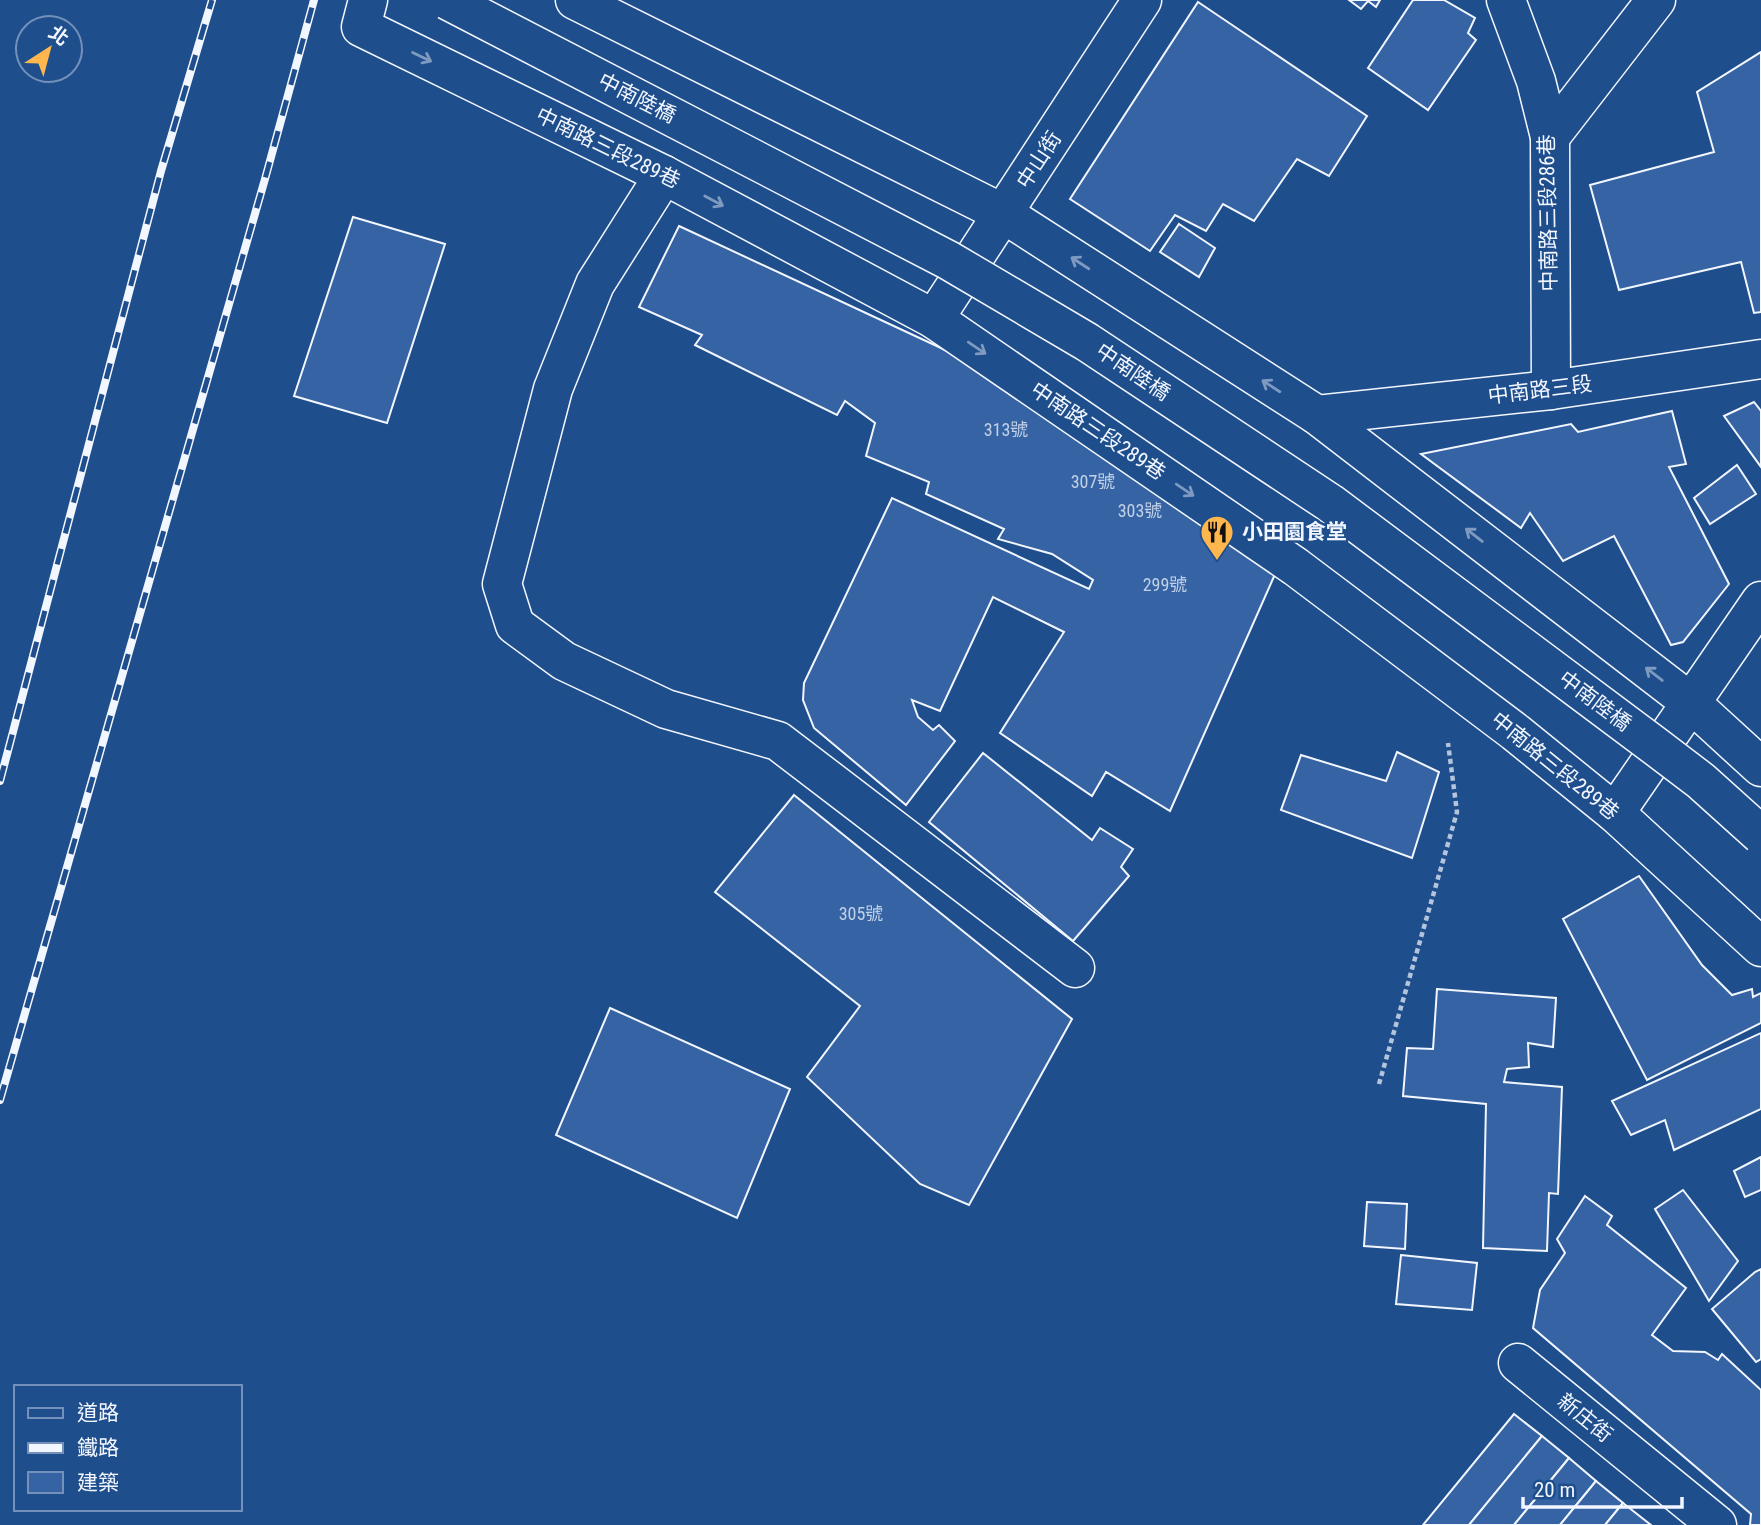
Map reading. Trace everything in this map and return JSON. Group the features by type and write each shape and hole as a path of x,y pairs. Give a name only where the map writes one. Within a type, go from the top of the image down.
{"main road":[{"name":"中南陸橋","path":"447,0 948,260 1087,342 1330,503 1656,746 1701,781 1761,835"},
{"path":"575,0 1003,214 1317,415 1690,702 1761,767"},
{"name":"中山街","path":"934,319 1142,0"},
{"name":"中南路三段286巷","path":"1507,0 1536,81 1550,137 1551,390"},
{"path":"1550,137 1656,0"},
{"name":"中南路三段289巷","path":"365,14 934,319 1296,567 1515,732 1615,813 1761,947"},
{"path":"664,175 595,284 553,389 502,584 515,625 564,661 666,709 778,741 1075,968"},
{"name":"中南路三段","path":"1317,415 1551,390 1761,359"},
{"path":"1615,813 1761,601"},
{"name":"新庄街","path":"1518,1363 1717,1525"}],"path":[{"path":"1379,1084 1457,812 1438,674"}],"building":[{"path":"1349,0 1380,0 1376,7 1368,1 1361,9"},
{"path":"1413,0 1444,0 1475,18 1468,33 1476,40 1428,110 1368,68"},
{"path":"1198,2 1367,116 1329,176 1297,159 1254,221 1223,204 1206,231 1175,215 1150,251 1070,199"},
{"path":"1761,52 1761,312 1754,313 1741,262 1619,290 1590,185 1714,152 1697,92"},
{"path":"353,217 445,244 387,423 294,396"},
{"path":"1179,224 1215,248 1199,277 1160,252"},
{"path":"679,226 987,372 1280,563 1170,811 1106,772 1092,796 1000,733 1064,632 993,597 940,711 912,700 918,717 933,730 939,725 955,741 906,805 814,728 803,700 804,683 892,498 1089,589 1093,580 1052,554 998,539 1004,529 926,494 929,482 866,456 875,423 845,401 837,415 695,345 702,335 639,307"},
{"path":"1754,402 1761,411 1761,467 1724,416"},
{"path":"1672,411 1686,464 1669,467 1729,584 1683,642 1671,645 1614,536 1563,561 1530,513 1521,528 1421,454 1571,424 1578,432"},
{"path":"1737,465 1756,494 1710,524 1694,498"},
{"path":"1397,752 1439,772 1412,858 1281,810 1301,755 1386,781"},
{"path":"983,753 1092,840 1100,828 1133,849 1121,867 1129,876 1073,941 929,822"},
{"path":"794,795 1072,1019 969,1205 920,1184 807,1077 860,1006 715,892"},
{"path":"1639,876 1702,965 1732,995 1752,989 1753,997 1761,993 1761,1023 1647,1080 1563,919"},
{"path":"1437,989 1556,998 1553,1047 1528,1043 1529,1067 1507,1069 1504,1082 1562,1087 1558,1194 1549,1193 1547,1251 1483,1248 1486,1104 1403,1096 1407,1048 1433,1049"},
{"path":"610,1008 790,1089 737,1218 556,1135"},
{"path":"1761,1033 1761,1109 1674,1150 1665,1120 1631,1135 1612,1101"},
{"path":"1761,1157 1761,1190 1745,1197 1734,1171"},
{"path":"1683,1190 1738,1261 1709,1301 1655,1209"},
{"path":"1585,1196 1612,1216 1607,1225 1686,1288 1652,1335 1673,1351 1705,1352 1718,1360 1722,1354 1761,1390 1761,1525 1750,1525 1751,1514 1533,1328 1540,1290 1565,1253 1557,1239"},
{"path":"1367,1202 1407,1204 1405,1249 1364,1246"},
{"path":"1401,1255 1477,1263 1472,1310 1396,1304"},
{"path":"1761,1269 1761,1359 1756,1362 1712,1309"},
{"path":"1514,1414 1542,1436 1469,1525 1423,1525"},
{"path":"1542,1436 1569,1458 1514,1525 1469,1525"},
{"path":"1569,1458 1596,1481 1560,1525 1514,1525"},
{"path":"1596,1481 1623,1503 1605,1525 1560,1525"},
{"path":"1623,1503 1651,1525 1605,1525"}],"railway":[{"path":"0,781 161,171 212,0"},
{"path":"0,1100 314,0"}],"place":[{"name":"小田園食堂","path":"1217,562"}]}
